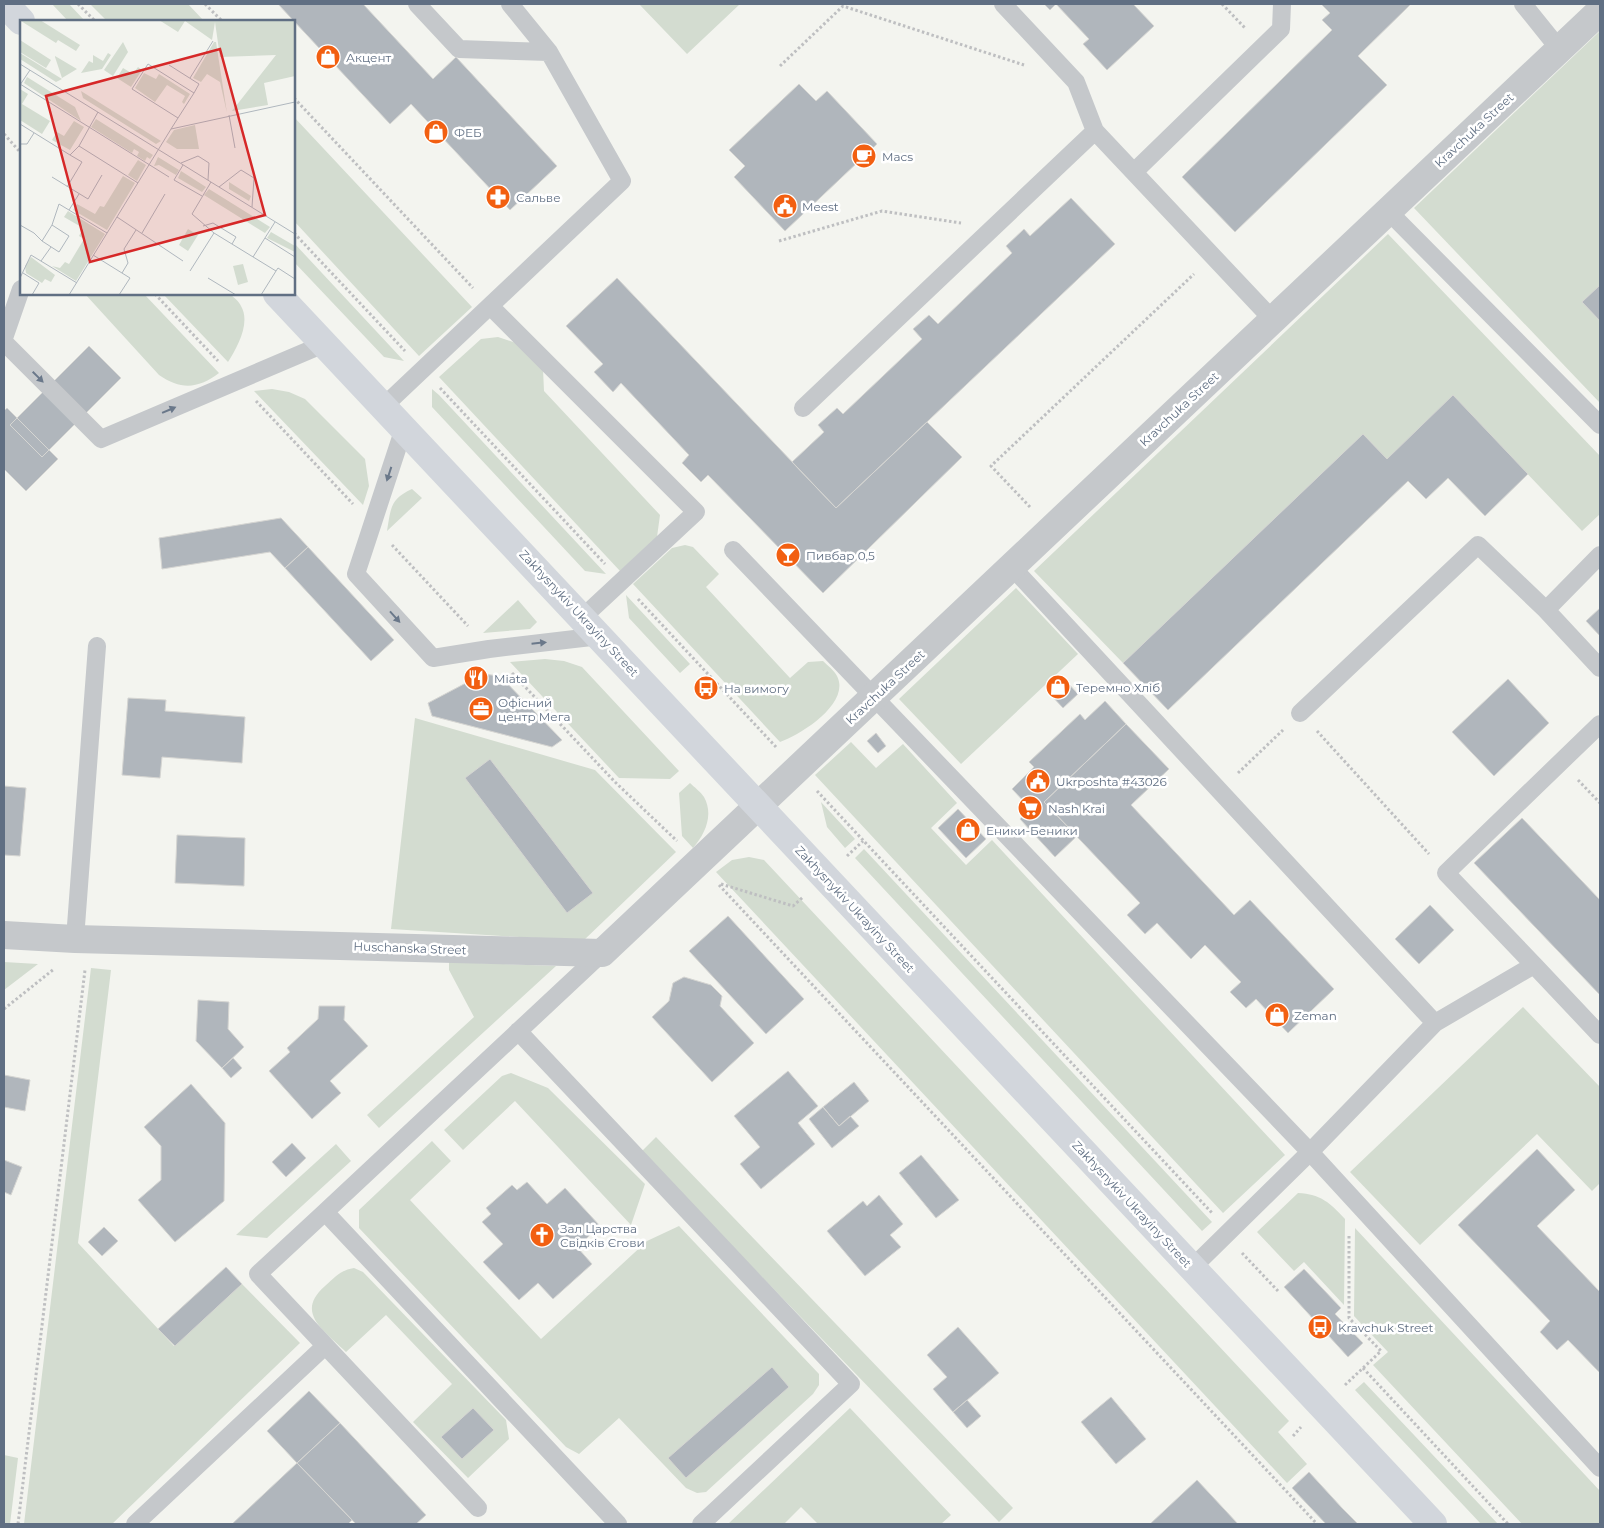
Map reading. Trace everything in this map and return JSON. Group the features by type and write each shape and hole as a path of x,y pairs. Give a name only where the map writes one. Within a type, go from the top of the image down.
{"main road":[{"path":"5,4 20,20"},
{"name":"Zakhysnykiv Ukrayiny Street","path":"278,295 1433,1524"}],"street":[{"name":"Kravchuka Street","path":"758,806 1600,11"},
{"path":"602,953 699,864 758,806"},
{"name":"Huschanska Street","path":"4,935 75,939 602,953"}],"lane":[{"path":"416,4 459,49 549,52"},
{"path":"384,406 622,181 549,52 510,4"},
{"path":"1003,4 1076,82 1095,131 1273,320"},
{"path":"1134,172 1281,29 1282,4"},
{"path":"1522,4 1560,50"},
{"path":"803,408 1095,131"},
{"path":"1388,211 1600,425"},
{"path":"4,338 20,292"},
{"path":"404,428 356,574 433,658 489,649 591,627 696,512 490,306"},
{"path":"4,342 101,439 324,344"},
{"path":"1300,713 1478,545 1546,610 1600,668"},
{"path":"733,550 875,696 1350,1194 1600,1468"},
{"path":"1546,610 1600,555"},
{"path":"1012,567 1435,1023"},
{"path":"75,939 96,646"},
{"path":"1600,724 1446,872 1600,1035"},
{"path":"478,1508 258,1274 602,953"},
{"path":"1192,1268 1310,1152 1435,1023 1534,965"},
{"path":"518,1031 851,1384 701,1524"},
{"path":"325,1212 618,1524"},
{"path":"134,1524 325,1346"}],"path":[{"path":"78,4 94,20"},
{"path":"205,4 221,20"},
{"path":"1222,4 1263,47"},
{"path":"780,66 843,6 1029,67"},
{"path":"295,99 490,306"},
{"path":"4,134 20,151"},
{"path":"778,241 882,211 992,228"},
{"path":"295,234 423,370"},
{"path":"1052,529 991,466 1212,256"},
{"path":"155,295 615,782 649,812 699,864 1317,1524"},
{"path":"1220,790 1300,713 1446,872"},
{"path":"1561,763 1600,803"},
{"path":"797,770 1227,1233 1278,1291"},
{"path":"4,1009 50,974 75,939"},
{"path":"18,1524 85,968 75,939"},
{"path":"1293,1436 1381,1351 1349,1318 1350,1194"},
{"path":"1363,1368 1508,1524"}],"shaded area":[{"path":"52,4 69,4 84,20 67,20"},
{"path":"90,4 188,4 203,20 106,20"},
{"path":"639,4 740,4 687,54"},
{"path":"1600,31 1600,285 1582,302 1600,321 1600,403 1414,208"},
{"path":"295,118 472,307 419,356 295,222"},
{"path":"1388,234 1600,456 1600,514 1582,531 1453,396 1387,459 1363,434 1123,663 1034,571"},
{"path":"295,244 404,361 384,357 295,263"},
{"path":"86,295 145,295 219,373 204,382 189,386 175,383 159,375"},
{"path":"164,295 231,295 240,304 244,313 244,327 239,343 228,362"},
{"path":"498,337 519,344 543,369 544,391 660,515 657,537 620,571 439,377 481,339"},
{"path":"272,389 289,392 305,399 365,459 369,486 363,505 254,391"},
{"path":"432,389 606,574 585,571 432,407"},
{"path":"412,489 422,498 387,531 395,501"},
{"path":"685,545 693,547 719,574 706,587 790,678 808,662 823,661 836,674 839,686 837,697 831,707 800,733 780,742 633,584 672,548"},
{"path":"1016,588 1078,654 961,764 899,699"},
{"path":"626,595 690,664 680,673 629,618"},
{"path":"518,600 537,622 530,629 483,633"},
{"path":"545,659 564,661 582,667 679,771 670,779 619,778 510,662"},
{"path":"415,718 595,770 676,852 583,941 391,929"},
{"path":"851,742 876,768 903,744 957,803 931,828 966,865 992,840 1285,1155 1223,1213 815,775"},
{"path":"690,783 704,797 708,811 707,824 693,848 682,836 679,793"},
{"path":"821,802 855,839 845,848 827,827"},
{"path":"864,849 1212,1222 1202,1231 855,858"},
{"path":"749,857 764,860 1289,1421 1278,1432 1307,1464 1287,1483 716,872 732,860"},
{"path":"4,962 38,964 4,990"},
{"path":"449,962 556,966 379,1128 367,1115 474,1017 449,970"},
{"path":"91,968 111,970 78,1243 174,1346 242,1284 300,1343 112,1524 24,1524"},
{"path":"1523,1007 1600,1087 1600,1183 1592,1191 1537,1134 1420,1245 1350,1172"},
{"path":"511,1073 548,1088 645,1184 631,1225 515,1101 463,1150 444,1130 502,1076"},
{"path":"656,1137 1013,1508 999,1522 641,1152"},
{"path":"432,1141 451,1161 410,1200 541,1339 647,1241 679,1226 819,1374 819,1385 813,1394 706,1492 697,1493 686,1488 619,1418 579,1454 566,1447 359,1228 359,1210"},
{"path":"336,1144 351,1161 267,1238 236,1235"},
{"path":"1298,1193 1319,1197 1335,1208 1345,1219 1344,1305 1304,1262 1294,1271 1257,1232"},
{"path":"1355,1228 1600,1491 1600,1524 1522,1524 1373,1365 1388,1352 1354,1316"},
{"path":"354,1268 363,1272 506,1420 509,1439 468,1478 413,1422 452,1384 386,1315 346,1352 316,1321 312,1313 312,1305 316,1296 338,1274"},
{"path":"1364,1382 1498,1524 1481,1524 1355,1390"},
{"path":"850,1408 951,1515 941,1524 818,1524 801,1507 784,1524 728,1524"},
{"path":"4,1455 18,1458 10,1524 4,1524"}],"building":[{"path":"278,4 363,4 433,79 456,57 557,166 510,210 411,104 390,124 295,20"},
{"path":"1044,4 1056,4 1050,10"},
{"path":"1056,4 1133,4 1154,26 1107,70 1083,44 1089,39"},
{"path":"1321,4 1411,4 1358,56 1387,85 1235,232 1182,177 1332,30 1322,20 1330,13"},
{"path":"799,84 816,101 827,91 877,144 785,231 734,177 745,166 729,150"},
{"path":"1071,198 1115,244 836,508 792,462 824,432 818,425 837,408 843,414 922,339 913,329 929,315 938,324 1012,253 1006,246 1024,229 1030,236"},
{"path":"617,278 836,508 927,422 962,457 823,593 708,475 701,482 682,463 689,455 621,383 613,392 594,372 603,364 566,326"},
{"path":"1600,285 1600,321 1582,302"},
{"path":"89,346 121,378 42,457 10,425"},
{"path":"1453,395 1528,474 1485,516 1448,478 1426,499 1408,481 1168,710 1123,663 1363,434 1387,459"},
{"path":"7,408 58,459 26,491 4,469 4,411"},
{"path":"281,518 308,547 285,568 270,552 162,569 159,538"},
{"path":"308,547 394,640 371,661 285,568"},
{"path":"1600,608 1600,636 1586,621"},
{"name":"Офісний центр Мега","path":"483,674 500,676 562,740 552,747 432,716 428,703"},
{"path":"1508,679 1549,723 1494,776 1452,732"},
{"path":"1065,680 1078,694 1063,708 1050,694"},
{"path":"128,698 166,700 165,711 245,717 242,763 162,757 160,778 122,775"},
{"path":"1105,701 1126,724 1044,802 1077,836 1055,857 1020,819 1030,808 1012,789 1034,767 1029,762 1080,714 1085,720"},
{"path":"1126,724 1169,769 1131,805 1234,915 1250,900 1334,989 1288,1033 1256,999 1246,1008 1230,992 1241,982 1205,945 1191,959 1157,923 1145,934 1127,915 1140,903 1044,802"},
{"path":"876,733 886,746 878,753 867,741"},
{"path":"490,759 593,893 567,913 465,778"},
{"path":"4,786 26,788 20,856 4,855"},
{"path":"958,809 986,839 966,858 938,828"},
{"path":"1522,818 1600,900 1600,995 1474,863"},
{"path":"177,835 245,838 244,886 175,883"},
{"path":"1430,905 1454,930 1419,964 1395,939"},
{"path":"728,916 804,999 766,1034 689,951"},
{"path":"684,977 711,985 722,996 720,1006 754,1043 712,1082 652,1017 669,1001 673,983"},
{"path":"198,1000 229,1002 228,1029 244,1047 222,1068 196,1041"},
{"path":"319,1006 345,1006 344,1020 368,1046 330,1081 341,1093 312,1119 269,1071 290,1052 287,1048 318,1019"},
{"path":"233,1058 242,1068 231,1078 222,1068"},
{"path":"788,1071 818,1106 798,1123 815,1144 761,1189 740,1164 760,1147 734,1116"},
{"path":"4,1075 30,1080 25,1111 4,1107"},
{"path":"854,1082 869,1101 839,1126 823,1107"},
{"path":"191,1084 225,1123 224,1201 175,1242 138,1200 161,1180 161,1146 144,1127"},
{"path":"823,1107 839,1126 850,1116 859,1126 832,1148 809,1119"},
{"path":"292,1143 306,1158 286,1177 272,1162"},
{"path":"1537,1149 1575,1190 1537,1226 1600,1292 1600,1373 1568,1340 1557,1350 1540,1332 1550,1321 1458,1225"},
{"path":"921,1155 959,1200 936,1218 899,1173"},
{"path":"4,1160 22,1167 11,1195 4,1192"},
{"name":"Зал Царства Свідків Єгови","path":"527,1182 547,1204 565,1188 600,1226 577,1247 592,1264 553,1299 538,1283 519,1300 483,1262 503,1244 482,1222 491,1214 486,1208 512,1185 517,1190"},
{"path":"879,1195 903,1224 890,1235 901,1247 865,1276 827,1231 863,1201 867,1206"},
{"path":"104,1227 118,1241 102,1256 88,1242"},
{"path":"226,1267 242,1284 175,1346 158,1329"},
{"path":"1304,1269 1341,1308 1335,1314 1363,1343 1348,1357 1284,1287"},
{"path":"958,1327 999,1373 953,1412 933,1389 947,1377 927,1355"},
{"path":"772,1367 789,1387 686,1478 668,1458"},
{"path":"309,1391 340,1423 297,1463 267,1431"},
{"path":"1111,1397 1146,1439 1116,1464 1081,1422"},
{"path":"967,1400 981,1416 967,1428 953,1412"},
{"path":"473,1408 494,1430 462,1459 441,1437"},
{"path":"340,1423 426,1515 416,1524 356,1524 297,1463"},
{"path":"297,1463 352,1520 348,1524 232,1524"},
{"path":"1309,1472 1358,1524 1326,1524 1292,1488"},
{"path":"1197,1480 1238,1524 1150,1524"}],"place":[{"name":"Акцент","path":"328,57"},
{"name":"ФЕБ","path":"436,132"},
{"name":"Macs","path":"864,156"},
{"name":"Сальве","path":"498,197"},
{"name":"Meest","path":"785,206"},
{"name":"Пивбар 0,5","path":"788,555"},
{"name":"Miata","path":"476,678"},
{"name":"Теремно Хліб","path":"1058,687"},
{"name":"На вимогу","path":"706,688"},
{"name":"Офісний центр Мега","path":"481,709"},
{"name":"Ukrposhta #43026","path":"1038,781"},
{"name":"Nash Krai","path":"1030,808"},
{"name":"Еники-Беники","path":"968,830"},
{"name":"Zeman","path":"1277,1015"},
{"name":"Зал Царства Свідків Єгови","path":"542,1235"},
{"name":"Kravchuk Street","path":"1320,1327"}]}
